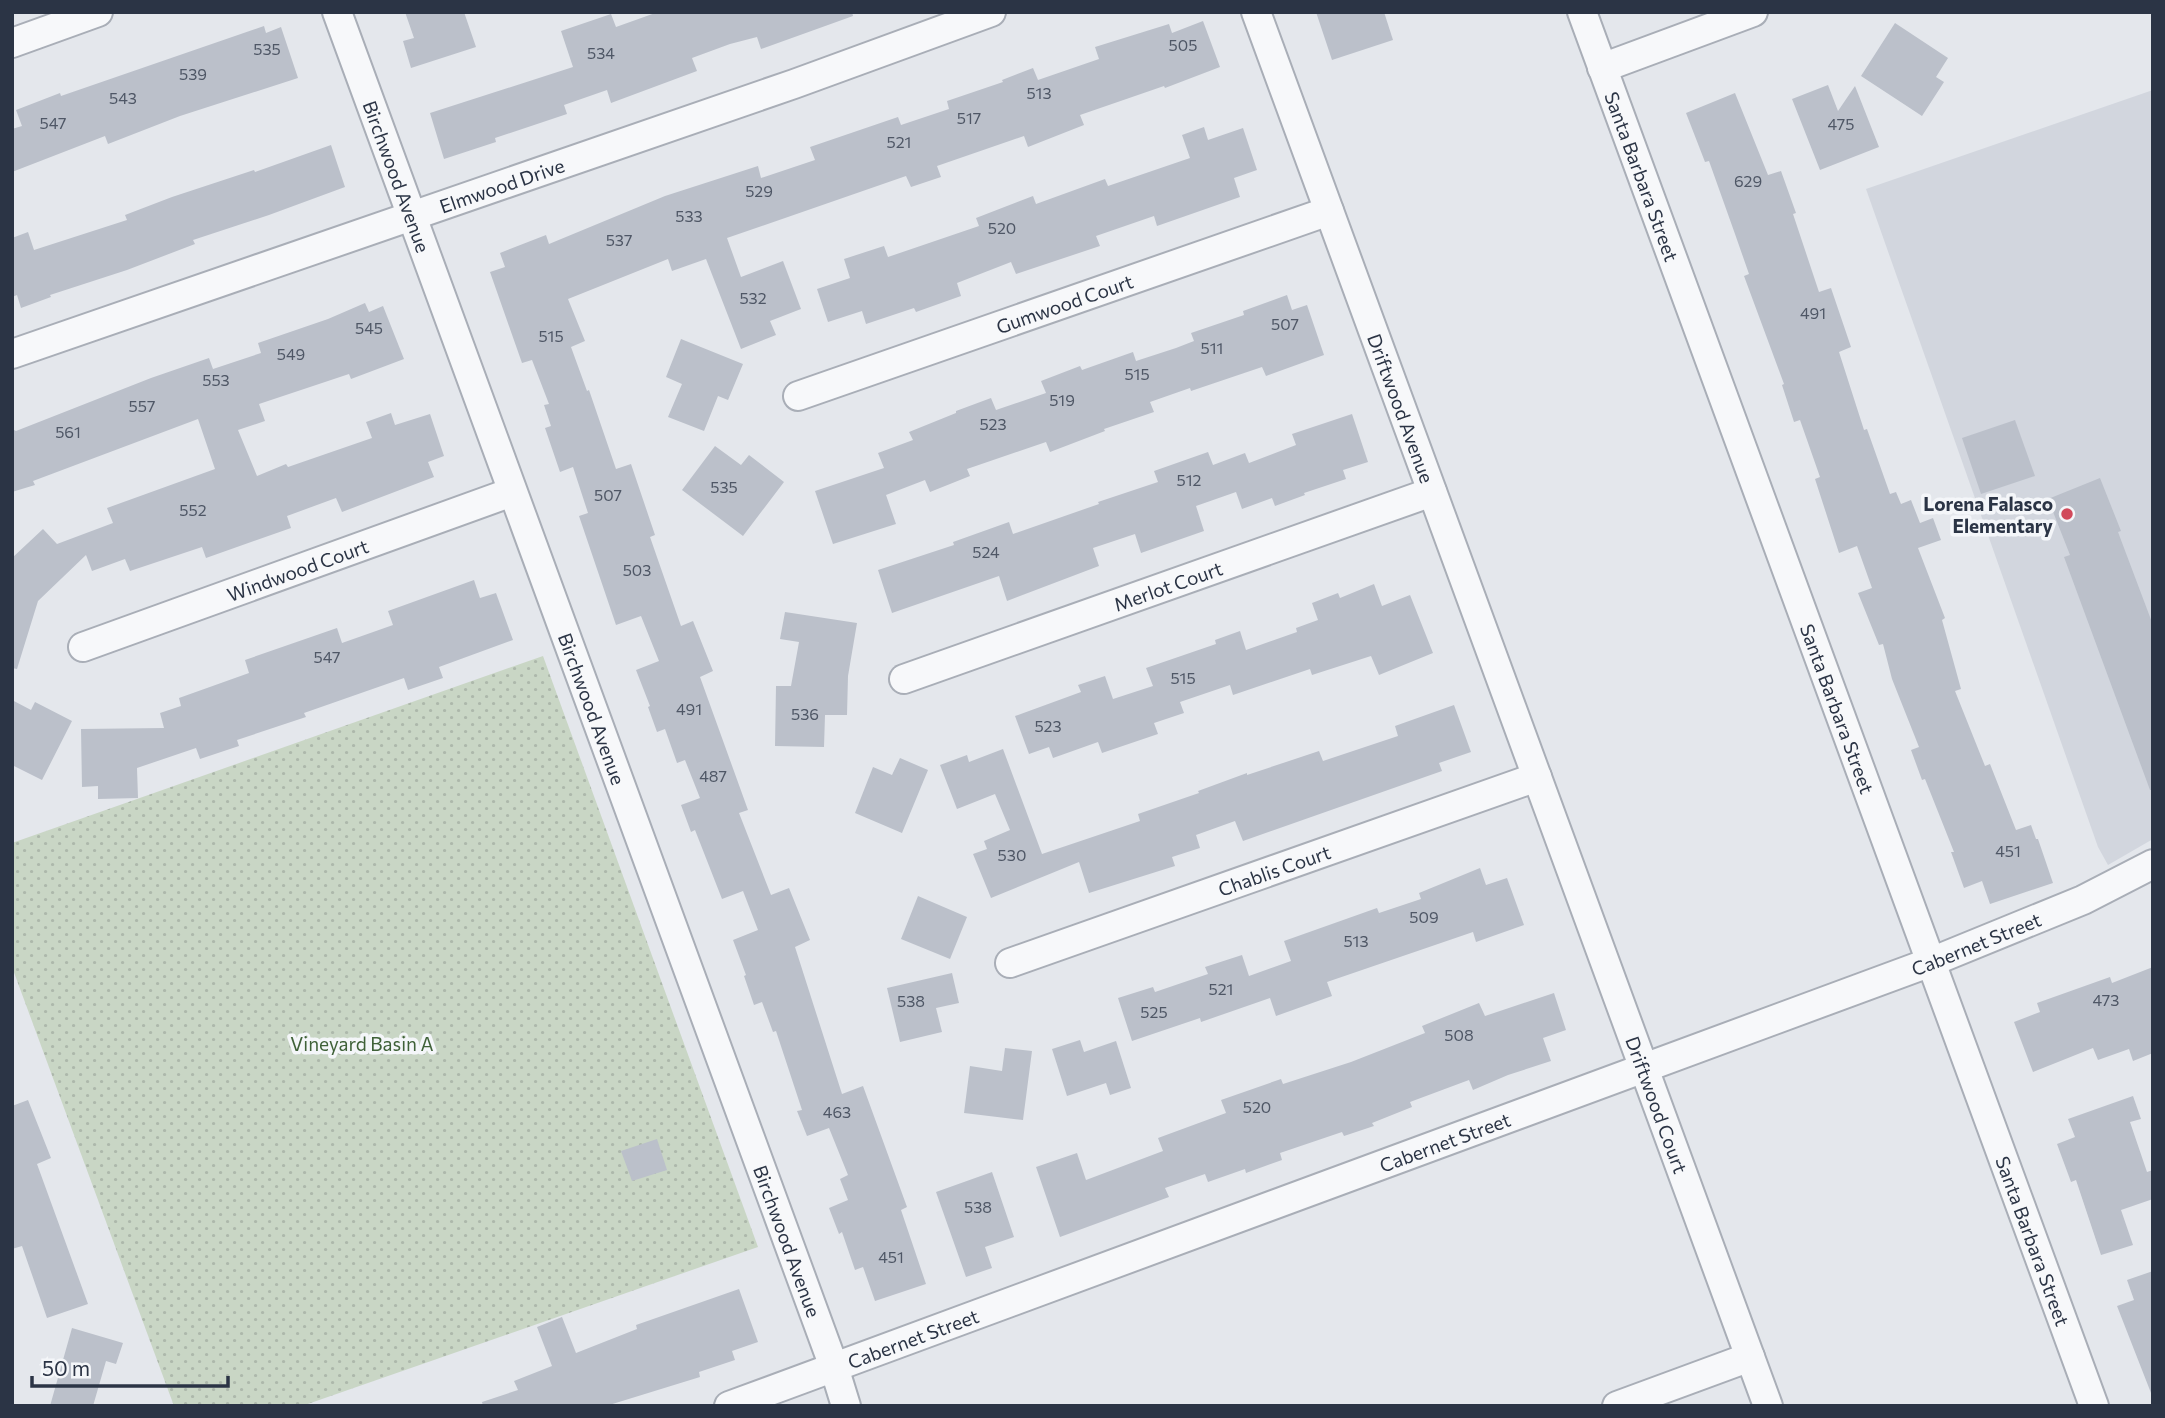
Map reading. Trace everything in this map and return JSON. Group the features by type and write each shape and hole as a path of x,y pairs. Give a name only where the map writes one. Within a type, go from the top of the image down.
{"street":[{"path":"12,43 98,12"},
{"name":"Birchwood Avenue","path":"337,12 834,1367 846,1406"},
{"name":"Elmwood Drive","path":"12,354 412,217 991,12"},
{"name":"Driftwood Avenue","path":"1256,12 1547,804"},
{"name":"Santa Barbara Street","path":"1582,12 2094,1406"},
{"path":"1602,68 1753,12"},
{"name":"Gumwood Court","path":"798,396 1329,211"},
{"name":"Windwood Court","path":"83,647 512,492"},
{"name":"Merlot Court","path":"904,679 1432,492"},
{"name":"Chablis Court","path":"1010,963 1537,777"},
{"name":"Driftwood Court","path":"1547,804 1768,1406"},
{"name":"Cabernet Street","path":"729,1406 1931,962 2083,900 2153,864"},
{"path":"1617,1406 1750,1357"}],"shaded area":[{"name":"Lorena Falasco Elementary","path":"2153,90 2153,839 2108,865 2098,847 1866,189"}],"green space":[{"name":"Vineyard Basin A","path":"543,656 758,1247 302,1406 174,1406 12,967 12,843"}],"building":[{"path":"405,12 464,12 476,47 411,68 403,41 414,38"},
{"path":"658,12 852,12 853,16 761,49 757,37 730,44 692,58 697,71 611,103 607,90 564,105 567,114 495,138 496,142 444,159 430,113 573,67 561,31 611,14 616,27"},
{"path":"1316,12 1384,12 1393,40 1332,60"},
{"path":"1203,21 1220,67 1080,115 1084,125 1028,147 1024,136 937,166 941,177 911,187 906,176 727,238 741,277 783,261 801,309 770,321 776,335 741,349 706,259 672,271 668,259 568,299 585,341 571,347 616,469 631,464 655,535 650,537 681,626 693,621 713,671 700,677 748,810 739,813 771,895 789,888 810,940 795,947 842,1094 863,1086 907,1207 901,1210 926,1284 875,1301 863,1267 855,1270 842,1232 839,1234 829,1208 848,1200 840,1179 848,1175 829,1128 807,1136 797,1111 802,1110 776,1031 773,1032 762,1002 754,1005 744,976 746,975 733,940 758,930 743,891 722,899 695,830 691,832 681,805 700,798 685,760 677,763 665,729 657,732 636,670 659,661 641,616 616,625 579,516 588,513 573,467 560,472 545,428 551,426 544,405 549,404 532,360 522,363 490,272 505,267 500,253 546,235 549,244 665,196 758,166 761,178 815,160 810,147 898,117 901,125 949,109 947,101 1003,82 1002,80 1033,68 1038,80 1099,59 1095,47 1169,24 1172,33"},
{"path":"1895,23 1948,58 1936,77 1944,82 1922,116 1861,76"},
{"path":"264,26 266,33 281,27 298,78 180,116 108,144 105,136 12,172 12,129 22,126 16,110"},
{"path":"1828,85 1838,111 1855,86 1879,147 1820,170 1792,99"},
{"path":"1735,93 1768,175 1781,171 1819,292 1831,288 1851,347 1839,352 1864,430 1867,429 1890,494 1896,492 1901,504 1911,500 1920,523 1933,518 1941,540 1918,548 1945,618 1942,620 1961,689 1955,691 1985,766 1990,764 2016,830 2031,825 2053,883 1990,904 1982,881 1964,888 1951,852 1954,852 1911,750 1919,747 1892,679 1883,644 1879,645 1858,593 1872,588 1857,546 1839,553 1815,479 1820,477 1800,420 1794,422 1782,385 1784,384 1744,276 1749,274 1709,161 1705,162 1686,113"},
{"path":"1204,127 1208,140 1243,128 1257,170 1234,178 1240,197 1157,226 1154,216 1096,236 1100,246 1016,274 1011,262 957,283 961,296 916,312 914,308 866,324 862,311 828,322 817,289 850,278 844,259 884,246 888,257 979,226 976,218 1033,196 1036,204 1105,179 1108,186 1190,158 1182,135"},
{"path":"331,145 345,187 193,240 195,244 50,295 51,297 21,308 17,295 12,297 12,238 28,232 34,250 127,220 125,215 172,197"},
{"path":"1287,295 1292,310 1307,305 1324,355 1266,376 1262,367 1191,391 1190,388 1150,402 1154,412 1050,452 1046,442 967,469 970,476 930,492 925,480 886,495 896,524 833,544 815,491 884,468 878,453 913,440 909,432 991,398 996,410 1046,393 1041,381 1080,366 1082,370 1133,352 1136,361 1176,348 1194,341 1191,333 1244,315 1243,311"},
{"path":"365,303 369,312 383,306 404,359 351,379 349,374 259,404 265,421 238,430 257,476 286,464 288,467 372,438 366,422 391,413 395,425 430,414 444,456 428,462 434,477 342,512 336,498 287,516 291,528 206,558 202,547 130,571 125,559 92,571 86,555 38,601 17,669 12,668 12,558 43,529 57,544 113,523 107,508 215,469 198,419 33,481 35,485 12,492 12,429 16,431 209,358 213,369 261,353 258,343"},
{"path":"681,339 743,364 728,400 718,396 704,431 668,417 682,384 666,377"},
{"path":"1352,414 1368,462 1343,470 1346,479 1275,506 1272,498 1242,509 1236,492 1196,506 1204,531 1141,553 1135,534 1093,548 1099,566 1007,601 999,576 892,613 878,570 954,545 953,542 1009,522 1013,534 1099,504 1098,502 1158,482 1154,471 1208,452 1213,465 1245,453 1249,463 1296,445 1292,434"},
{"path":"2015,420 2035,476 1981,494 1962,438"},
{"path":"715,446 741,465 749,455 784,482 743,536 682,490"},
{"path":"2100,478 2153,625 2153,790 2150,790 2064,557 2070,555 2048,499"},
{"path":"474,580 480,598 496,593 513,640 439,667 443,678 408,690 404,678 304,713 306,717 237,740 239,746 200,759 196,748 137,768 138,798 98,799 98,786 82,787 81,729 164,728 160,713 181,706 179,698 249,673 245,660 337,628 342,643 393,625 388,611"},
{"path":"1374,584 1382,606 1410,595 1433,653 1379,675 1371,656 1312,675 1310,669 1233,695 1230,685 1180,702 1184,713 1154,723 1158,734 1102,753 1098,742 1053,758 1049,747 1029,754 1015,716 1081,692 1078,685 1105,676 1113,699 1153,686 1146,668 1216,644 1215,640 1240,631 1246,650 1297,632 1296,628 1318,620 1312,603 1338,593 1340,598"},
{"path":"785,612 857,623 848,676 847,715 825,715 824,747 775,746 776,686 791,686 799,642 780,639"},
{"path":"12,700 31,710 35,702 72,721 42,780 12,765"},
{"path":"1454,705 1471,752 1439,763 1442,771 1243,841 1235,821 1196,835 1200,848 1172,857 1175,866 1089,893 1079,862 991,898 973,854 987,849 984,841 1010,830 995,794 957,809 940,765 967,755 969,762 1003,749 1042,854 1140,821 1138,814 1247,773 1319,751 1323,761 1398,736 1395,726"},
{"path":"900,758 928,770 902,833 855,813 873,767 892,775"},
{"path":"1480,868 1486,885 1507,878 1524,925 1476,942 1473,932 1327,982 1332,996 1276,1016 1270,998 1201,1022 1200,1018 1132,1041 1118,998 1153,987 1155,992 1208,974 1205,967 1242,955 1249,976 1291,961 1284,941 1377,908 1379,913 1421,899 1419,893"},
{"path":"918,896 967,917 950,959 901,939"},
{"path":"2153,967 2153,1053 2133,1061 2129,1049 2098,1060 2093,1048 2033,1072 2014,1022 2040,1012 2037,1003 2110,977 2112,983"},
{"path":"952,973 959,1003 936,1008 942,1032 900,1042 887,988"},
{"path":"1554,993 1566,1030 1543,1038 1551,1061 1473,1090 1469,1080 1410,1102 1412,1107 1372,1123 1374,1126 1344,1136 1342,1132 1280,1153 1282,1160 1246,1173 1245,1169 1208,1182 1205,1174 1165,1188 1169,1197 1060,1237 1036,1167 1077,1153 1086,1180 1163,1151 1158,1138 1226,1113 1221,1100 1281,1079 1283,1084 1351,1062 1425,1033 1422,1026 1479,1003 1485,1016"},
{"path":"1080,1040 1084,1052 1116,1041 1131,1088 1110,1095 1106,1083 1067,1096 1052,1049"},
{"path":"1005,1048 1032,1051 1023,1120 964,1113 970,1066 1002,1071"},
{"path":"2133,1096 2141,1119 2130,1122 2147,1172 2153,1170 2153,1199 2121,1210 2133,1245 2101,1255 2076,1180 2071,1182 2057,1144 2075,1137 2068,1119"},
{"path":"28,1100 51,1158 37,1164 88,1304 47,1318 22,1246 12,1249 12,1106"},
{"path":"657,1139 667,1170 632,1181 621,1151"},
{"path":"992,1172 1014,1237 985,1247 992,1268 966,1277 936,1192"},
{"path":"2153,1271 2151,1393 2117,1306 2134,1300 2127,1280"},
{"path":"739,1289 758,1342 732,1351 735,1360 699,1372 700,1377 606,1406 483,1406 482,1402 518,1390 514,1381 552,1366 537,1327 562,1317 576,1353 637,1329 636,1325"},
{"path":"72,1328 123,1343 116,1364 106,1361 93,1406 50,1406"}],"place":[{"name":"Lorena Falasco Elementary","path":"2067,514"}]}
